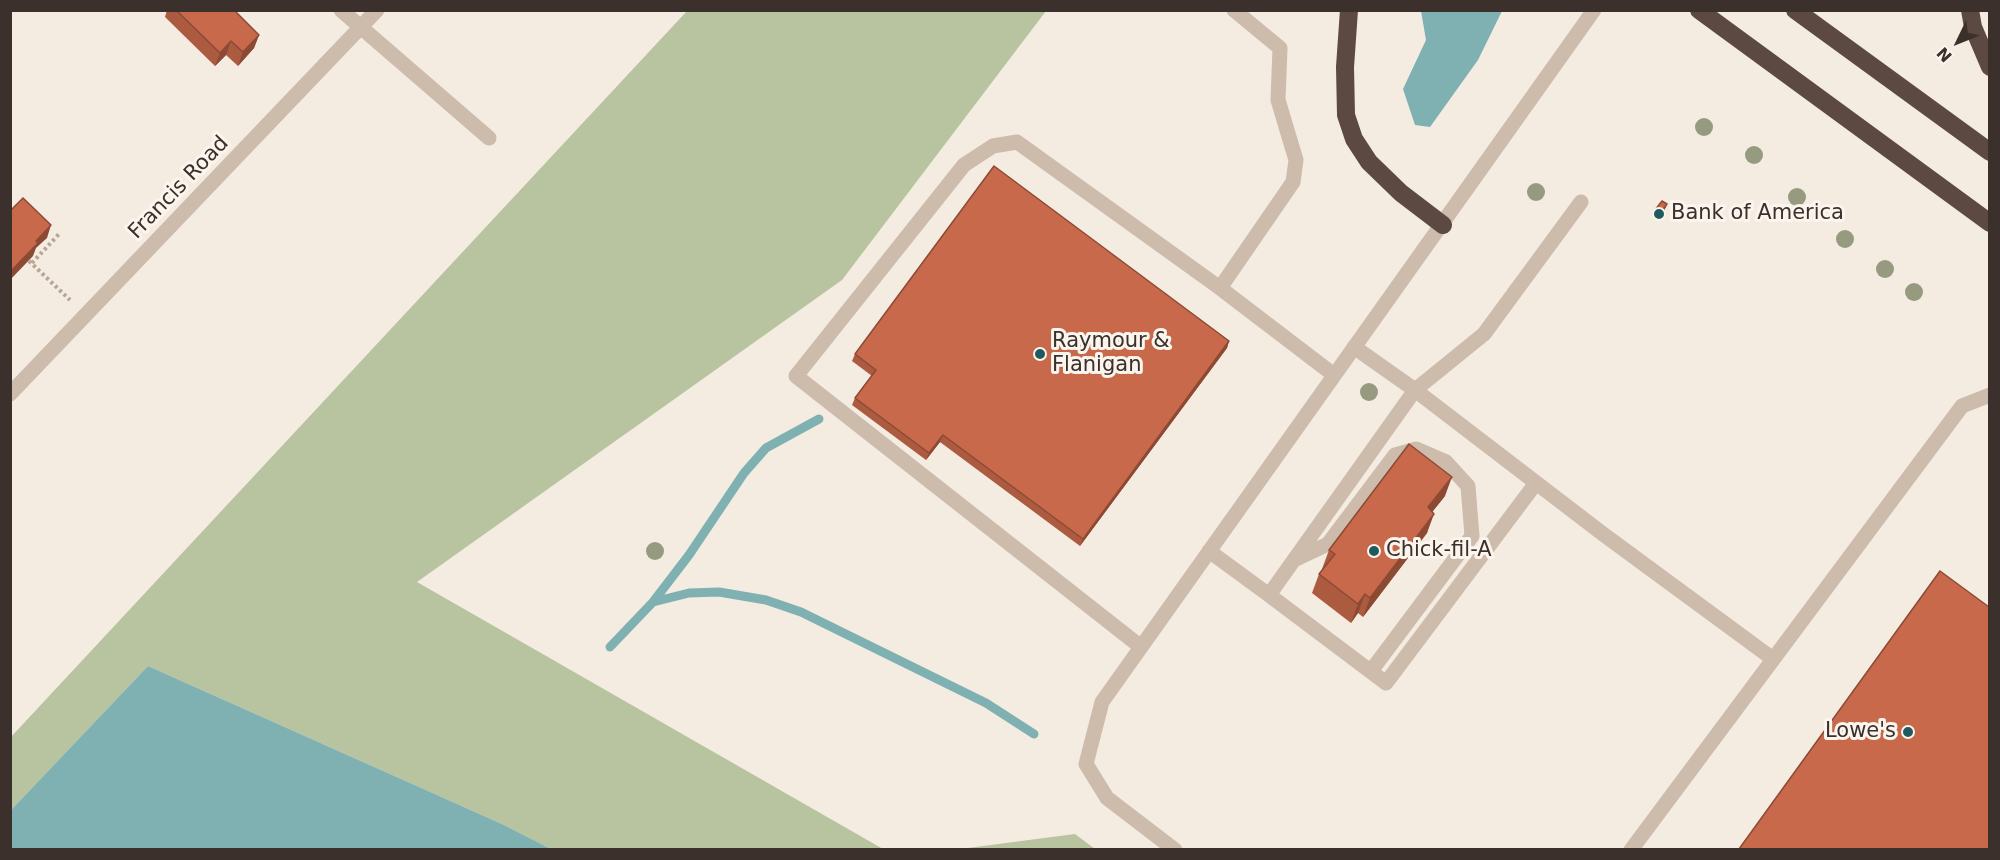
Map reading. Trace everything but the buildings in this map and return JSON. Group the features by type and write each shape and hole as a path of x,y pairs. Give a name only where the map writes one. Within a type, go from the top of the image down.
{"highway":[{"path":"1349,10 1345,67 1346,115 1354,139 1369,162 1401,193 1443,225"},
{"path":"1699,10 1989,223"},
{"path":"1795,10 1989,152"},
{"path":"1970,10 1973,27 1989,67"}],"street":[{"path":"341,10 489,138"},
{"name":"Francis Road","path":"10,394 377,10"},
{"path":"1220,288 1293,182 1296,160 1278,100 1280,48 1234,10"},
{"path":"1175,849 1107,798 1086,764 1101,702 1594,10"},
{"path":"1141,647 796,376 964,165 993,146 1017,142 1220,288 1334,375"},
{"path":"1269,595 1415,390 1484,334 1581,202"},
{"path":"1354,347 1415,390 1773,659"},
{"path":"1631,849 1962,406 1989,395"},
{"path":"1294,560 1329,543 1395,455 1416,449 1426,453 1446,462 1468,486 1472,536 1371,671"},
{"path":"1209,551 1386,683 1536,483"}],"path":[{"path":"60,233 30,262 86,315"}],"green space":[{"path":"687,11 1046,11 842,280 417,582 883,849 551,849 502,824 148,666 11,810 10,738"},
{"path":"1075,834 1095,849 960,849"}],"water":[{"path":"1421,11 1502,11 1478,60 1430,127 1415,125 1403,89 1426,40"},
{"path":"148,666 502,824 551,849 11,849 11,810"}],"waterway":[{"path":"653,602 689,555 744,473 766,448 819,419"},
{"path":"610,647 653,602 689,593 719,592 766,600 801,612 986,703 1034,734"}],"place":[{"name":"Bank of America","path":"1659,214"},
{"name":"Raymour & Flanigan","path":"1040,354"},
{"name":"Chick-fil-A","path":"1374,551"},
{"name":"Lowe's","path":"1908,732"}]}
